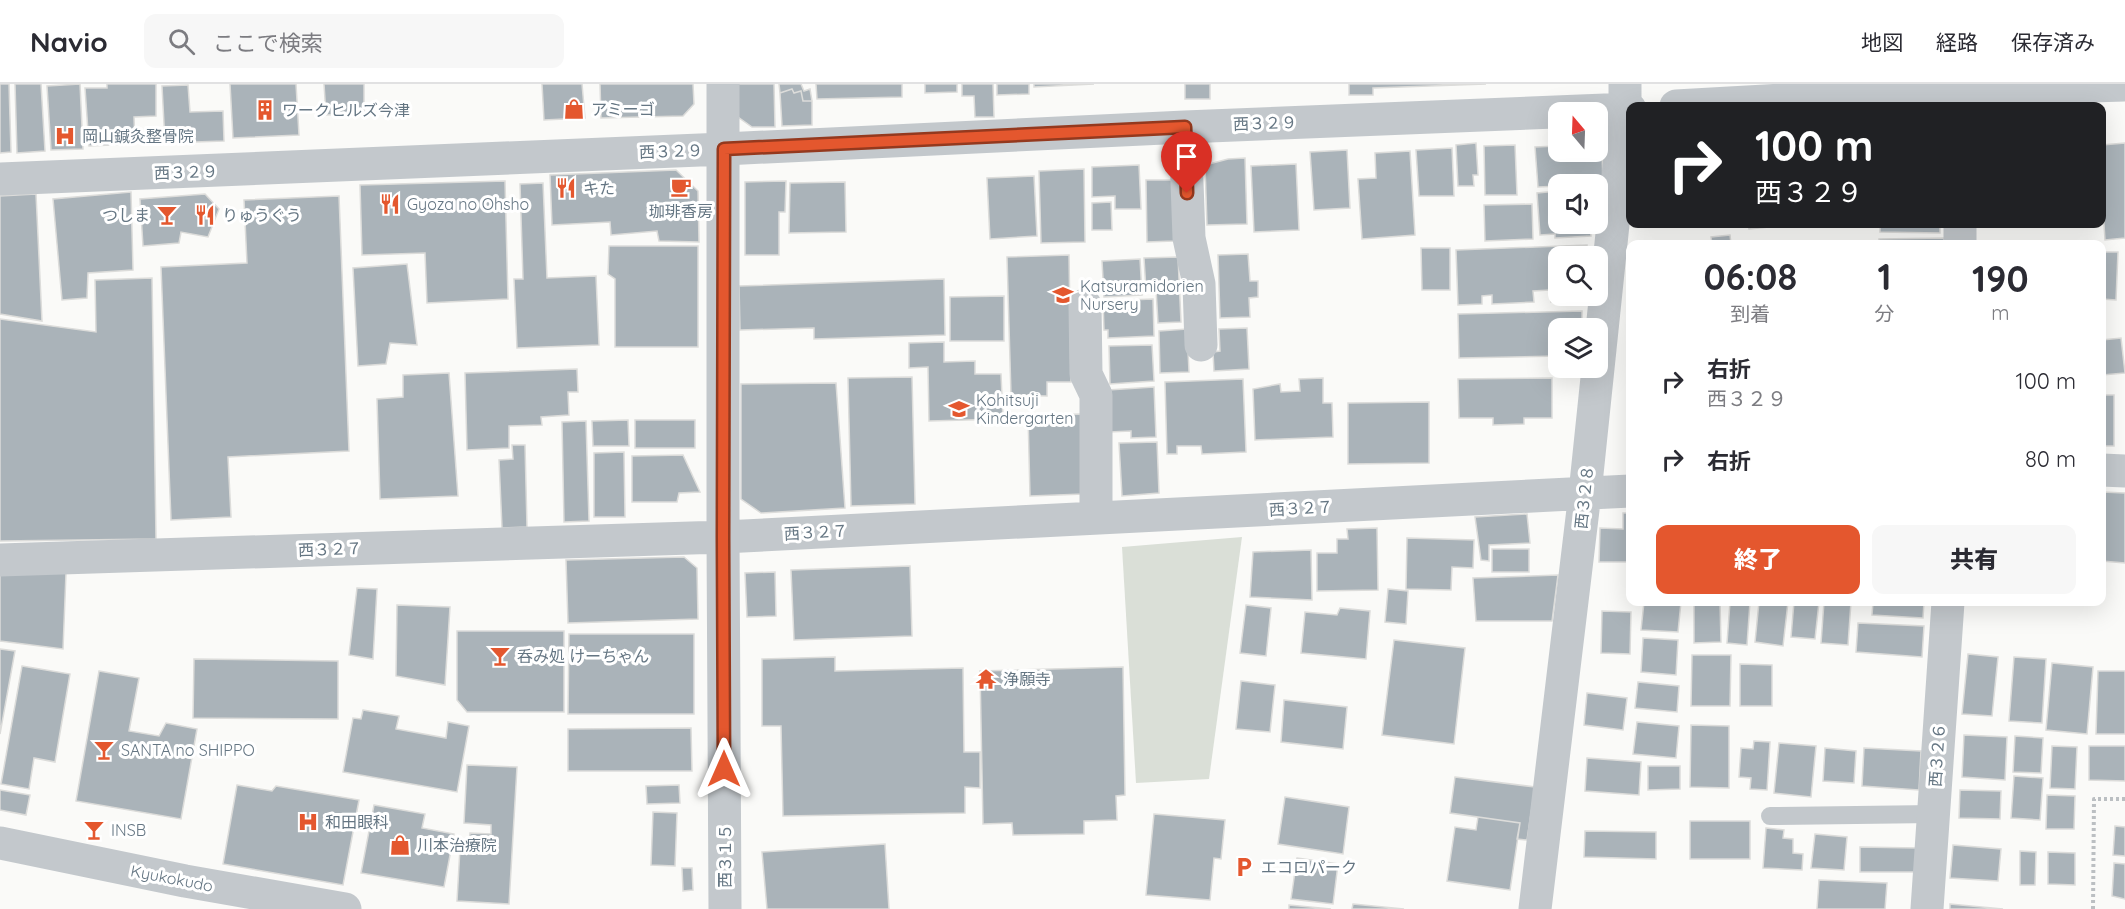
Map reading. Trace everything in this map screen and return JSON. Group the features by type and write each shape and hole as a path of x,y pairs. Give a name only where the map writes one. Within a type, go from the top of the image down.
{"street":[{"name":"西３１５","path":"723,84 725,909"},
{"path":"1818,102 1960,98 2125,85"},
{"name":"西３２９","path":"0,179 1185,127 1627,101"},
{"name":"西３２８","path":"1535,909 1585,493 1626,110"},
{"path":"1185,127 1189,238 1199,284 1201,345"},
{"path":"1085,305 1086,374 1096,395 1096,518"},
{"path":"2106,470 2125,471"},
{"name":"西３２７","path":"0,560 723,537 1626,492"},
{"name":"西３２６","path":"1927,909 1948,606"},
{"name":"Kyukokudo","path":"0,843 345,909"}],"lane":[{"path":"1770,816 1934,814"}],"path":[{"path":"2093,909 2094,799 2125,799"}],"shaded area":[{"path":"1242,537 1209,779 1136,783 1122,547"}],"building":[{"path":"0,84 9,84 11,152 0,153"},
{"path":"15,84 41,84 45,151 17,153"},
{"path":"80,84 83,149 51,150 47,86"},
{"path":"107,84 156,84 156,116 134,117 135,144 89,146 85,88 107,88"},
{"name":"ワークヒルズ今津","path":"230,84 296,84 299,135 233,138"},
{"path":"324,84 364,84 364,113 326,115"},
{"path":"542,84 582,84 585,118 544,120"},
{"path":"600,84 693,84 694,104 683,116 601,118"},
{"path":"736,84 774,84 775,127 752,127 738,117"},
{"path":"779,84 801,84 804,91 810,89 812,101 803,101 801,91 794,93 792,89 780,93"},
{"path":"816,84 902,84 902,97 817,99"},
{"path":"925,84 957,84 957,92 925,93"},
{"path":"962,84 993,84 994,117 975,117 974,96 962,96"},
{"path":"997,84 1029,84 1029,94 997,95"},
{"path":"1034,84 1094,84 1034,87"},
{"path":"1185,84 1210,84 1210,99 1185,99"},
{"path":"1349,84 1486,84 1373,88 1373,95 1349,95"},
{"path":"188,85 190,112 223,111 224,141 165,143 162,86"},
{"path":"792,89 794,93 801,91 803,101 812,101 812,125 782,126 780,93"},
{"path":"1476,143 1478,175 1473,175 1474,186 1458,186 1456,145"},
{"path":"2125,143 2125,238 2105,240 2104,228 2106,145"},
{"path":"1515,145 1517,195 1485,195 1484,146"},
{"path":"1548,146 1548,162 1602,162 1603,174 1548,174 1548,187 1538,187 1535,147"},
{"path":"1452,148 1454,196 1419,196 1416,150"},
{"path":"1347,150 1350,208 1314,210 1310,152"},
{"path":"1410,151 1415,235 1362,239 1358,179 1376,178 1375,153"},
{"path":"1245,158 1247,224 1207,225 1205,165 1228,159"},
{"path":"1296,164 1299,230 1254,232 1251,166"},
{"path":"1139,165 1141,209 1115,209 1115,196 1092,197 1092,167"},
{"path":"1084,169 1085,242 1041,243 1039,171"},
{"path":"676,170 698,191 699,242 659,241 657,231 611,235 610,222 552,225 550,175"},
{"path":"1034,176 1037,236 990,239 987,178"},
{"path":"1146,180 1173,180 1174,241 1147,242"},
{"path":"505,181 508,299 427,303 425,253 362,255 360,185"},
{"path":"786,181 785,212 779,212 779,255 745,255 745,182"},
{"path":"845,182 846,232 789,233 790,183"},
{"path":"543,183 547,278 596,276 599,345 517,348 514,279 523,279 520,184"},
{"path":"131,192 133,270 88,273 87,298 62,300 53,199"},
{"path":"1548,192 1548,234 1555,234 1540,235 1537,193"},
{"path":"36,194 42,321 0,314 0,196"},
{"path":"205,194 219,209 208,237 181,232 179,243 143,246 140,199"},
{"path":"339,196 349,451 228,457 231,517 171,520 161,267 247,263 244,200"},
{"path":"1111,202 1112,230 1092,230 1092,203"},
{"path":"1532,204 1533,239 1485,241 1484,205"},
{"path":"1880,228 1940,228 1940,233 1880,232"},
{"path":"1555,234 1591,234 1591,236 1555,238"},
{"path":"1730,235 1731,240 1711,240 1711,237"},
{"path":"1944,238 1944,240 1879,240"},
{"path":"609,246 698,246 698,347 615,347 615,279 608,274"},
{"path":"1548,246 1548,290 1533,291 1534,302 1492,304 1492,295 1482,296 1482,304 1458,305 1456,250"},
{"path":"1421,248 1450,248 1450,290 1422,290"},
{"path":"2106,252 2118,252 2116,300 2106,299"},
{"path":"1248,254 1250,281 1258,281 1258,297 1249,298 1250,317 1220,318 1218,255"},
{"path":"1069,255 1071,382 1047,382 1047,396 1011,395 1007,257"},
{"path":"1178,257 1181,322 1158,323 1156,289 1146,290 1144,258"},
{"path":"1140,259 1142,295 1104,297 1102,261"},
{"path":"407,264 417,345 390,343 386,364 358,366 353,268"},
{"path":"152,278 156,539 0,541 0,319 96,332 95,280"},
{"path":"944,279 945,335 814,339 814,328 740,330 739,286"},
{"path":"1004,296 1004,341 950,341 950,297"},
{"path":"1153,299 1154,336 1108,338 1108,330 1104,330 1103,301"},
{"path":"1582,311 1582,318 1548,318 1548,356 1459,358 1458,314"},
{"path":"1247,328 1249,369 1214,371 1213,352 1220,351 1219,329"},
{"path":"1187,329 1189,372 1160,373 1159,331"},
{"path":"2121,338 2125,373 2106,375 2106,340"},
{"path":"944,342 944,362 975,361 975,374 1001,374 1003,419 929,421 928,367 909,368 909,343"},
{"path":"1152,345 1154,381 1110,384 1109,346"},
{"path":"577,369 578,392 568,392 569,415 541,417 542,425 509,426 509,448 467,450 465,373"},
{"path":"449,373 458,496 380,499 377,399 403,397 403,375"},
{"path":"912,377 915,504 851,506 848,378"},
{"path":"1323,378 1323,403 1332,403 1333,437 1255,440 1253,389 1280,384 1281,392 1300,391 1299,379"},
{"path":"1552,378 1552,418 1524,418 1524,424 1493,425 1493,418 1459,418 1458,379"},
{"path":"1243,379 1246,452 1202,454 1201,446 1177,446 1177,454 1167,454 1165,382"},
{"path":"836,383 845,508 761,513 741,499 741,384"},
{"path":"1154,387 1156,437 1131,438 1131,431 1109,432 1108,390"},
{"path":"2106,395 2114,395 2114,446 2106,446"},
{"path":"1429,402 1429,463 1348,464 1348,403"},
{"path":"1086,414 1084,494 1030,496 1028,415"},
{"path":"628,420 629,446 593,446 592,421"},
{"path":"635,420 695,420 695,448 635,448"},
{"path":"586,421 589,521 564,522 562,422"},
{"path":"1157,442 1159,493 1122,496 1119,443"},
{"path":"512,445 525,445 527,527 502,528 499,460 513,459"},
{"path":"624,452 625,517 594,517 594,453"},
{"path":"683,455 700,492 679,493 677,502 632,502 632,456"},
{"path":"2106,492 2125,493 2125,563 2106,561"},
{"path":"1623,513 1626,513 1626,562 1599,562 1600,528 1623,529"},
{"path":"1527,514 1530,543 1489,545 1489,561 1481,560 1475,517"},
{"path":"1377,528 1378,590 1317,591 1317,553 1337,553 1337,539 1348,539 1347,529"},
{"path":"1407,538 1474,540 1473,568 1452,567 1451,590 1406,589"},
{"path":"1492,549 1529,549 1529,572 1492,572"},
{"path":"1311,550 1312,600 1250,597 1253,552"},
{"path":"684,557 697,568 698,619 568,623 566,560"},
{"path":"910,566 912,636 794,640 791,570"},
{"path":"775,572 776,616 747,617 745,573"},
{"path":"66,573 63,649 0,641 0,574"},
{"path":"1558,575 1552,621 1476,621 1473,578"},
{"path":"357,588 377,589 373,659 349,655"},
{"path":"1388,589 1408,591 1406,624 1385,622"},
{"path":"397,605 450,607 445,685 396,676"},
{"path":"1246,605 1271,608 1266,656 1240,653"},
{"path":"1644,606 1681,606 1678,632 1641,630"},
{"path":"1694,606 1720,606 1721,642 1694,643"},
{"path":"1730,606 1750,606 1747,645 1727,643"},
{"path":"1759,606 1788,606 1783,646 1755,642"},
{"path":"1794,606 1819,606 1815,639 1791,637"},
{"path":"1824,606 1851,606 1848,645 1821,643"},
{"path":"1873,606 1924,606 1923,618 1872,615"},
{"path":"1340,608 1370,611 1366,659 1301,653 1305,612 1337,615"},
{"path":"1602,611 1631,612 1630,654 1601,653"},
{"path":"1858,623 1924,626 1922,657 1856,652"},
{"path":"457,631 564,631 564,712 467,712 457,700"},
{"path":"569,634 694,634 694,714 568,714"},
{"path":"1643,638 1678,640 1676,675 1641,672"},
{"path":"1394,640 1465,648 1454,744 1382,735"},
{"path":"0,649 15,651 0,734"},
{"path":"1968,654 1998,657 1992,716 1962,714"},
{"path":"1692,655 1731,655 1730,706 1691,706"},
{"path":"835,657 835,671 963,668 964,752 980,752 980,788 965,787 965,813 783,816 781,726 762,726 762,659"},
{"path":"2014,657 2046,659 2042,723 2009,721"},
{"path":"194,659 338,661 338,719 193,718"},
{"path":"2052,663 2093,667 2087,734 2046,730"},
{"path":"1740,664 1772,665 1772,706 1740,706"},
{"path":"22,666 70,674 55,762 34,758 29,789 1,784"},
{"path":"1123,667 1125,795 1116,796 1117,820 1084,821 1084,834 1013,835 1012,823 983,824 980,671"},
{"path":"99,671 139,678 129,731 159,736 166,723 197,729 181,819 76,801"},
{"path":"2098,671 2125,671 2125,734 2096,734"},
{"path":"1241,681 1275,685 1270,732 1236,729"},
{"path":"1638,682 1679,686 1677,712 1635,708"},
{"path":"1587,693 1627,698 1623,730 1584,725"},
{"path":"1284,700 1347,707 1343,749 1281,742"},
{"path":"363,710 399,716 396,729 446,738 448,722 469,726 457,792 343,772 353,718 361,719"},
{"path":"1637,722 1679,726 1676,758 1633,754"},
{"path":"1691,725 1729,726 1729,788 1690,787"},
{"path":"691,728 692,771 568,771 568,729"},
{"path":"1964,735 2007,737 2005,780 1962,777"},
{"path":"2015,736 2043,738 2041,773 2013,772"},
{"path":"1754,741 1770,742 1767,790 1750,789 1751,778 1739,777 1741,748 1753,749"},
{"path":"1779,743 1816,746 1811,797 1774,793"},
{"path":"2052,746 2077,747 2075,789 2050,788"},
{"path":"2089,746 2125,746 2125,781 2089,780"},
{"path":"1825,748 1856,751 1854,783 1823,781"},
{"path":"1864,748 1921,751 1919,790 1862,786"},
{"path":"1587,758 1641,762 1639,795 1585,791"},
{"path":"467,765 517,767 509,904 457,901 460,848 469,849 470,833 491,834 491,825 464,823"},
{"path":"1648,766 1680,766 1680,789 1648,790"},
{"path":"2014,776 2043,778 2040,820 2011,818"},
{"path":"1455,777 1535,787 1527,840 1517,839 1520,823 1450,813"},
{"path":"237,785 272,791 276,786 359,800 343,885 223,864"},
{"path":"679,785 680,803 647,804 646,786"},
{"path":"0,790 30,795 26,815 0,810"},
{"path":"1960,790 2001,791 2000,819 1959,818"},
{"path":"2047,795 2075,796 2074,829 2046,829"},
{"path":"1285,797 1349,807 1343,854 1278,844"},
{"path":"374,805 425,814 422,828 454,834 444,887 361,873"},
{"path":"653,812 677,813 675,866 651,865"},
{"path":"1154,814 1225,820 1221,859 1214,858 1210,900 1146,895"},
{"path":"1478,817 1520,823 1510,890 1447,881 1455,827 1476,830"},
{"path":"1690,821 1750,821 1750,859 1690,859"},
{"path":"2115,826 2125,827 2125,856 2113,855"},
{"path":"1766,828 1784,830 1783,838 1793,839 1793,853 1803,854 1802,870 1763,868"},
{"path":"1585,831 1656,832 1656,859 1584,857"},
{"path":"1815,834 1847,837 1844,870 1811,868"},
{"path":"885,844 889,909 767,909 762,852"},
{"path":"1953,845 2001,849 1998,881 1950,878"},
{"path":"1860,847 1917,848 1917,872 1860,872"},
{"path":"2020,851 2036,852 2035,885 2020,885"},
{"path":"2048,852 2075,853 2075,885 2048,884"},
{"path":"1297,858 1338,864 1333,904 1291,899"},
{"path":"2114,863 2125,864 2125,899 2112,896"},
{"path":"682,868 692,868 693,890 683,891"},
{"path":"1819,880 1887,883 1885,909 1817,909"},
{"path":"1353,904 1404,909 1352,909"},
{"path":"1950,904 2003,909 1950,909"},
{"path":"1289,905 1331,909 1289,909"}],"place":[{"name":"アミーゴ","path":"574,109"},
{"name":"ワークヒルズ今津","path":"265,110"},
{"name":"岡山鍼灸整骨院","path":"65,136"},
{"name":"珈琲香房","path":"681,187"},
{"name":"キた","path":"566,188"},
{"name":"Gyoza no Ohsho","path":"390,204"},
{"name":"つしま","path":"167,215"},
{"name":"りゅうぐう","path":"205,215"},
{"name":"Katsuramidorien Nursery","path":"1063,295"},
{"name":"Kohitsuji Kindergarten","path":"959,409"},
{"name":"呑み処 けーちゃん","path":"500,656"},
{"name":"浄願寺","path":"986,679"},
{"name":"SANTA no SHIPPO","path":"104,750"},
{"name":"和田眼科","path":"308,822"},
{"name":"INSB","path":"94,830"},
{"name":"川本治療院","path":"400,845"},
{"name":"エコロパーク","path":"1244,867"}],"route":[{"path":"724,769 724,149 1185,127 1187,193"}]}
